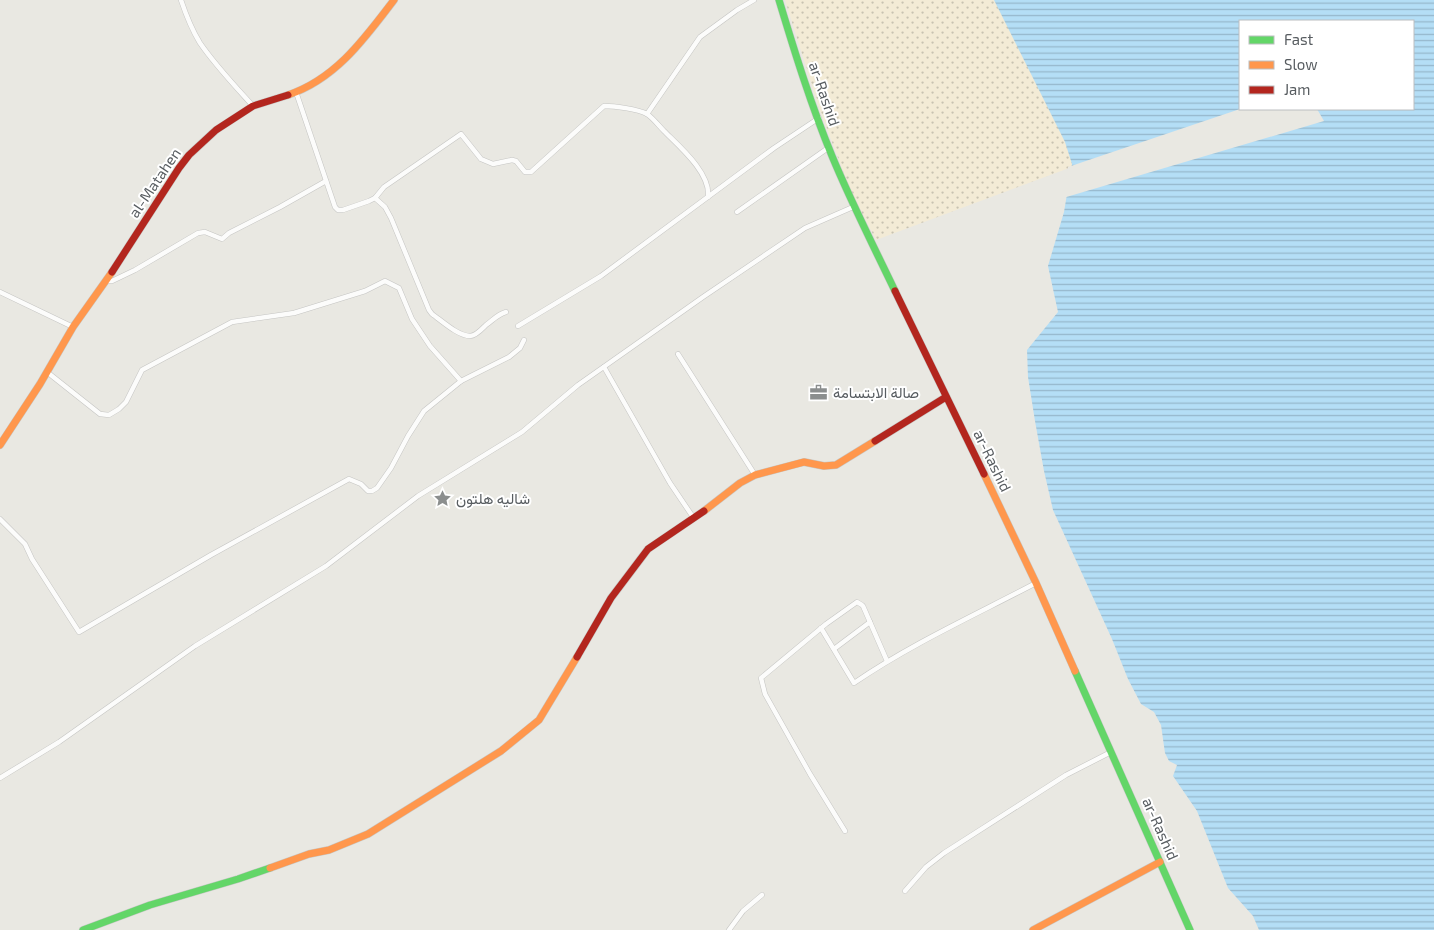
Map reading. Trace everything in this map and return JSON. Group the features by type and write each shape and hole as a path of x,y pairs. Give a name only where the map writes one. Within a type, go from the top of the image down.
{"main road":[{"name":"al-Matahen","path":"0,445 47,372 73,326 106,281 189,155 216,130 253,106 296,92 319,80 352,53 394,0"},
{"name":"ar-Rashid","path":"780,0 795,53 828,148 853,207 1036,583 1190,930"},
{"path":"83,930 150,905 238,879 310,854 329,850 368,834 501,751 539,720 611,598 648,549 740,483 756,475 804,462 824,466 836,465 946,397"},
{"path":"1033,930 1160,862"}],"street":[{"path":"181,0 200,43 253,106"},
{"path":"647,114 700,37 754,0"},
{"path":"296,92 335,207 338,210 350,209 375,198 384,187 461,134 481,159 493,164 512,160 516,161 528,173 534,170 604,106 613,106 647,114 688,155 698,168 708,186 708,197"},
{"path":"518,326 601,276 774,148 818,118"},
{"path":"737,212 828,148"},
{"path":"106,281 112,281 135,270 198,233 205,232 222,239 229,233 326,181"},
{"path":"375,198 385,208 391,218 425,302 432,314 458,333 469,336 474,335 499,314 506,312"},
{"path":"0,778 59,742 195,646 326,566 418,496 522,432 564,396 604,367 805,228 853,207"},
{"path":"47,372 100,414 109,414 119,409 126,402 142,370 232,322 294,313 365,291 385,281 399,288 412,319 430,346 461,381"},
{"path":"0,292 73,326"},
{"path":"0,519 25,544 79,632 211,555 349,479 361,484 368,491 377,488 391,468 424,411 461,381 509,357 520,348 524,340"},
{"path":"678,354 756,475"},
{"path":"604,367 670,483 693,517"},
{"path":"821,628 854,683 887,661 1036,583"},
{"path":"845,830 810,774 765,694 761,678 821,628 857,602 862,604 887,661"},
{"path":"834,649 870,622"},
{"path":"905,891 926,867 944,852 1066,775 1111,752"},
{"path":"729,930 743,911 762,895"}],"sand":[{"path":"785,0 1034,0 1080,164 876,240 851,192 819,108"}],"water":[{"path":"994,0 1434,0 1434,930 1259,930 1253,916 1228,888 1197,811 1173,776 1177,765 1169,761 1165,753 1161,725 1154,712 1141,704 1128,679 1112,639 1053,510 1035,421 1028,377 1027,350 1058,312 1048,266 1064,212 1072,164 1065,142"}],"pier":[{"path":"1239,109 1318,110 1324,121 1063,198 1068,167"}],"traffic: fast":[{"path":"779,0 824,137 895,291"},
{"path":"1075,671 1190,930"},
{"path":"83,930 150,905 270,868"}],"traffic: slow":[{"path":"288,95 321,79 335,68 360,43 394,0"},
{"path":"0,445 40,384 73,327 112,272"},
{"path":"704,511 740,483 755,475 804,462 824,466 836,465 875,441"},
{"path":"984,474 1075,671"},
{"path":"270,868 309,854 329,850 368,834 501,751 539,720 577,657"},
{"path":"1033,930 1160,862"}],"traffic: jam":[{"path":"112,272 189,155 216,130 253,106 288,95"},
{"path":"895,291 984,474"},
{"path":"875,441 946,397"},
{"path":"577,657 611,598 648,549 704,511"}],"place":[{"name":"صالة الابتسامة","path":"819,393"},
{"name":"شاليه هلتون","path":"442,499"}]}
